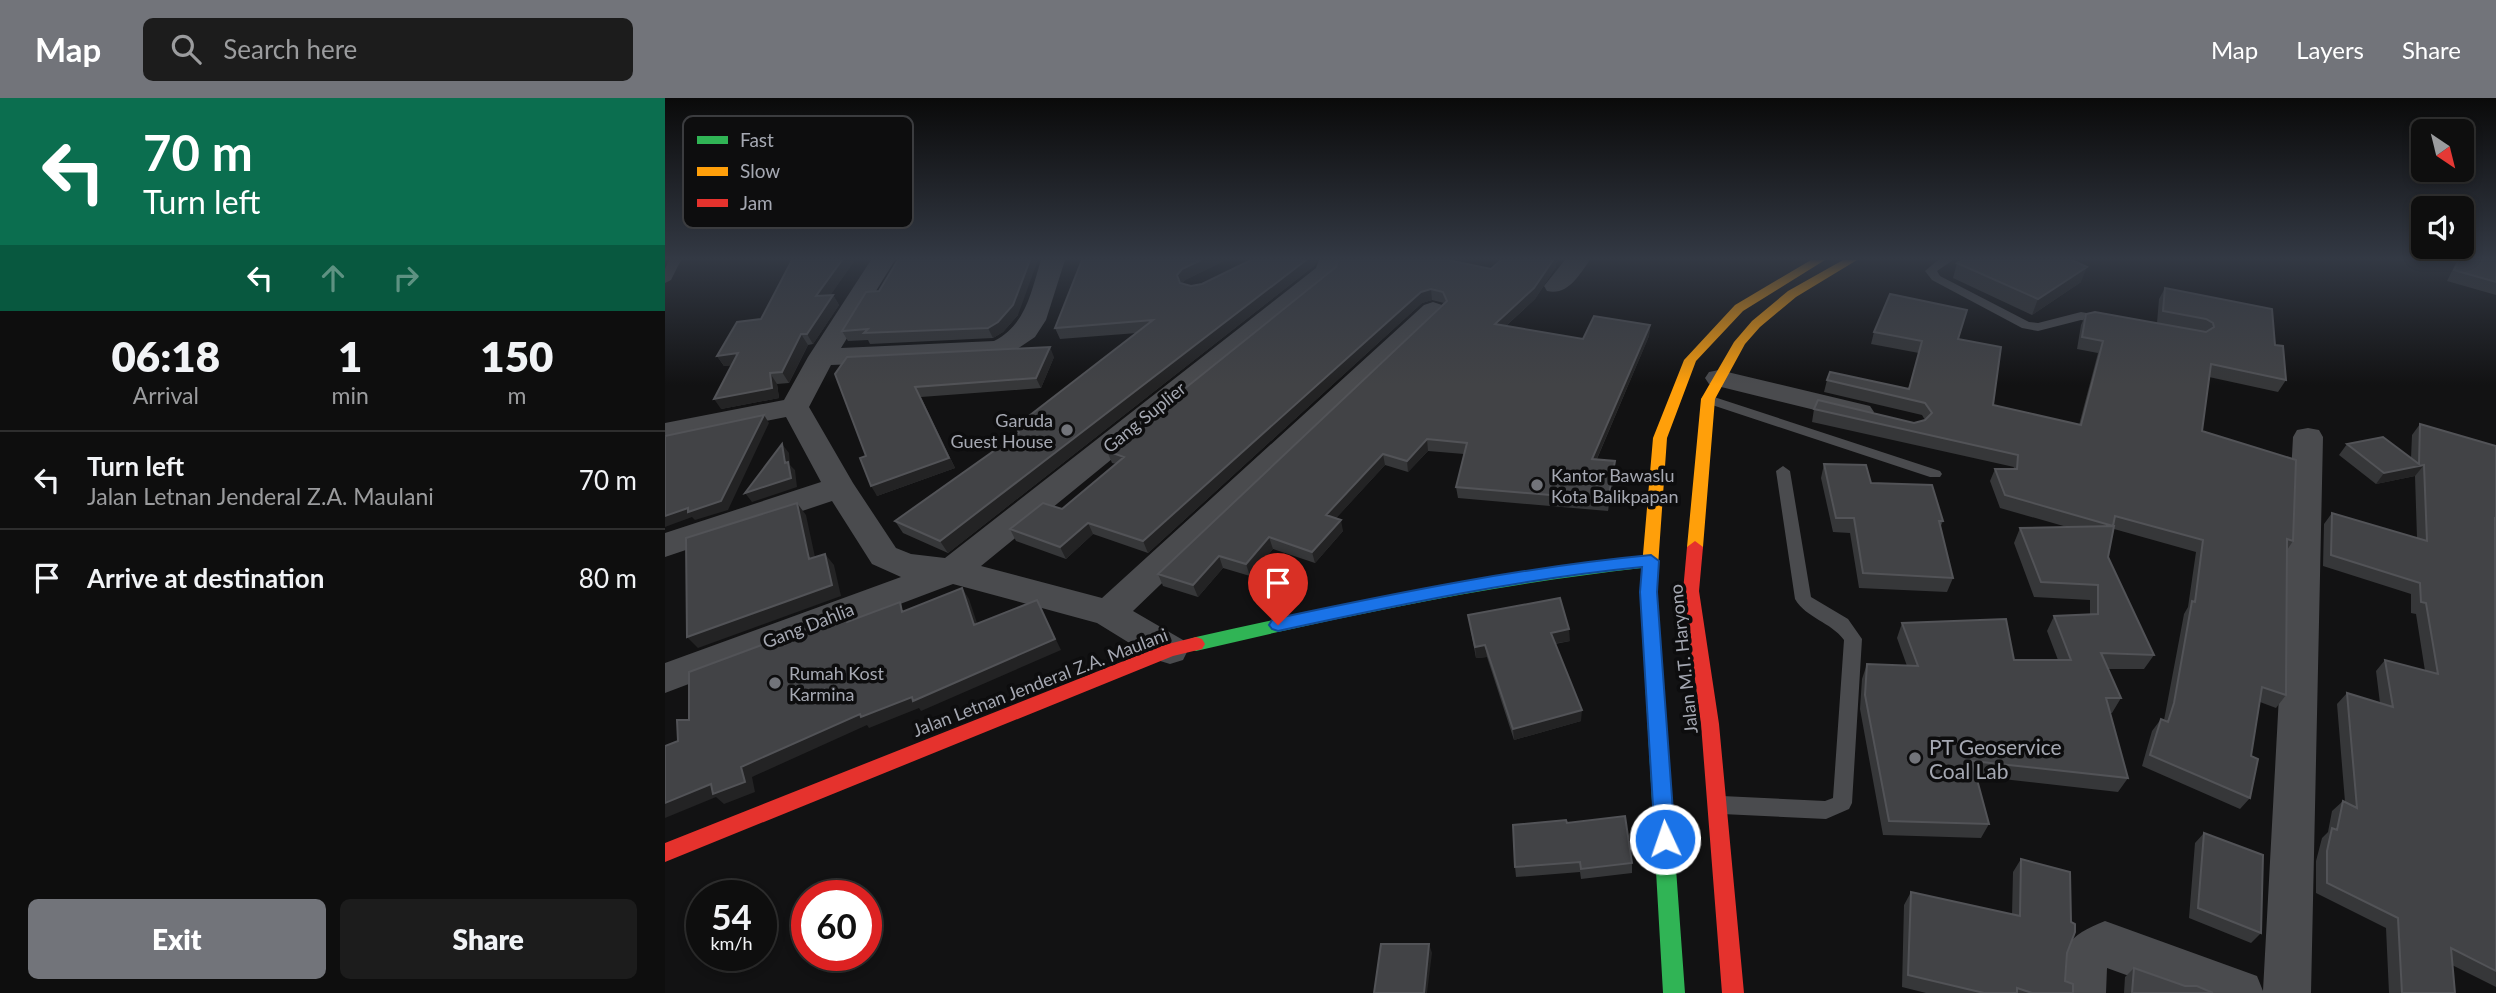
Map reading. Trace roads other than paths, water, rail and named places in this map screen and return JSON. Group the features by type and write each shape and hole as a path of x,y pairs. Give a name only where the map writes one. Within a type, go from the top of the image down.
{"main road":[{"name":"Jalan M.T. Haryono","path":"1674,993 1648,592 1660,438 1690,359 1739,308 1749,302"},
{"name":"Jalan M.T. Haryono","path":"1733,993 1710,724 1691,592 1693,560 1714,389 1740,342 1756,324 1783,302"},
{"name":"Jalan Letnan Jenderal Z.A. Maulani","path":"665,853 1170,650 1359,606 1588,566 1693,560"}],"street":[{"path":"795,407 857,302"},
{"path":"822,357 984,351 1010,346 1032,326 1040,302"},
{"name":"Gang Suplier","path":"952,571 1289,302"},
{"path":"1108,613 1433,310"},
{"path":"1714,389 1886,418"},
{"path":"665,432 795,407"},
{"path":"795,407 839,487 884,556 906,566 952,571 1108,613 1170,650"},
{"path":"2287,993 2308,437"},
{"path":"665,545 839,487"},
{"name":"Gang Dahlia","path":"665,678 952,571"},
{"path":"2082,993 2081,968 2085,956 2094,947 2105,944 2240,993"}],"lane":[{"path":"1982,302 2026,325 2038,327 2081,316 2117,322"},
{"path":"1714,389 1935,474"},
{"path":"1717,805 1826,810 1842,803 1853,639 1842,624 1803,599 1783,471"}],"place":[{"name":"Garuda Guest House","path":"1067,430"},
{"name":"Kantor Bawaslu Kota Balikpapan","path":"1537,485"},
{"name":"Rumah Kost Karmina","path":"775,683"},
{"name":"PT Geoservice Coal Lab","path":"1915,758"}]}
